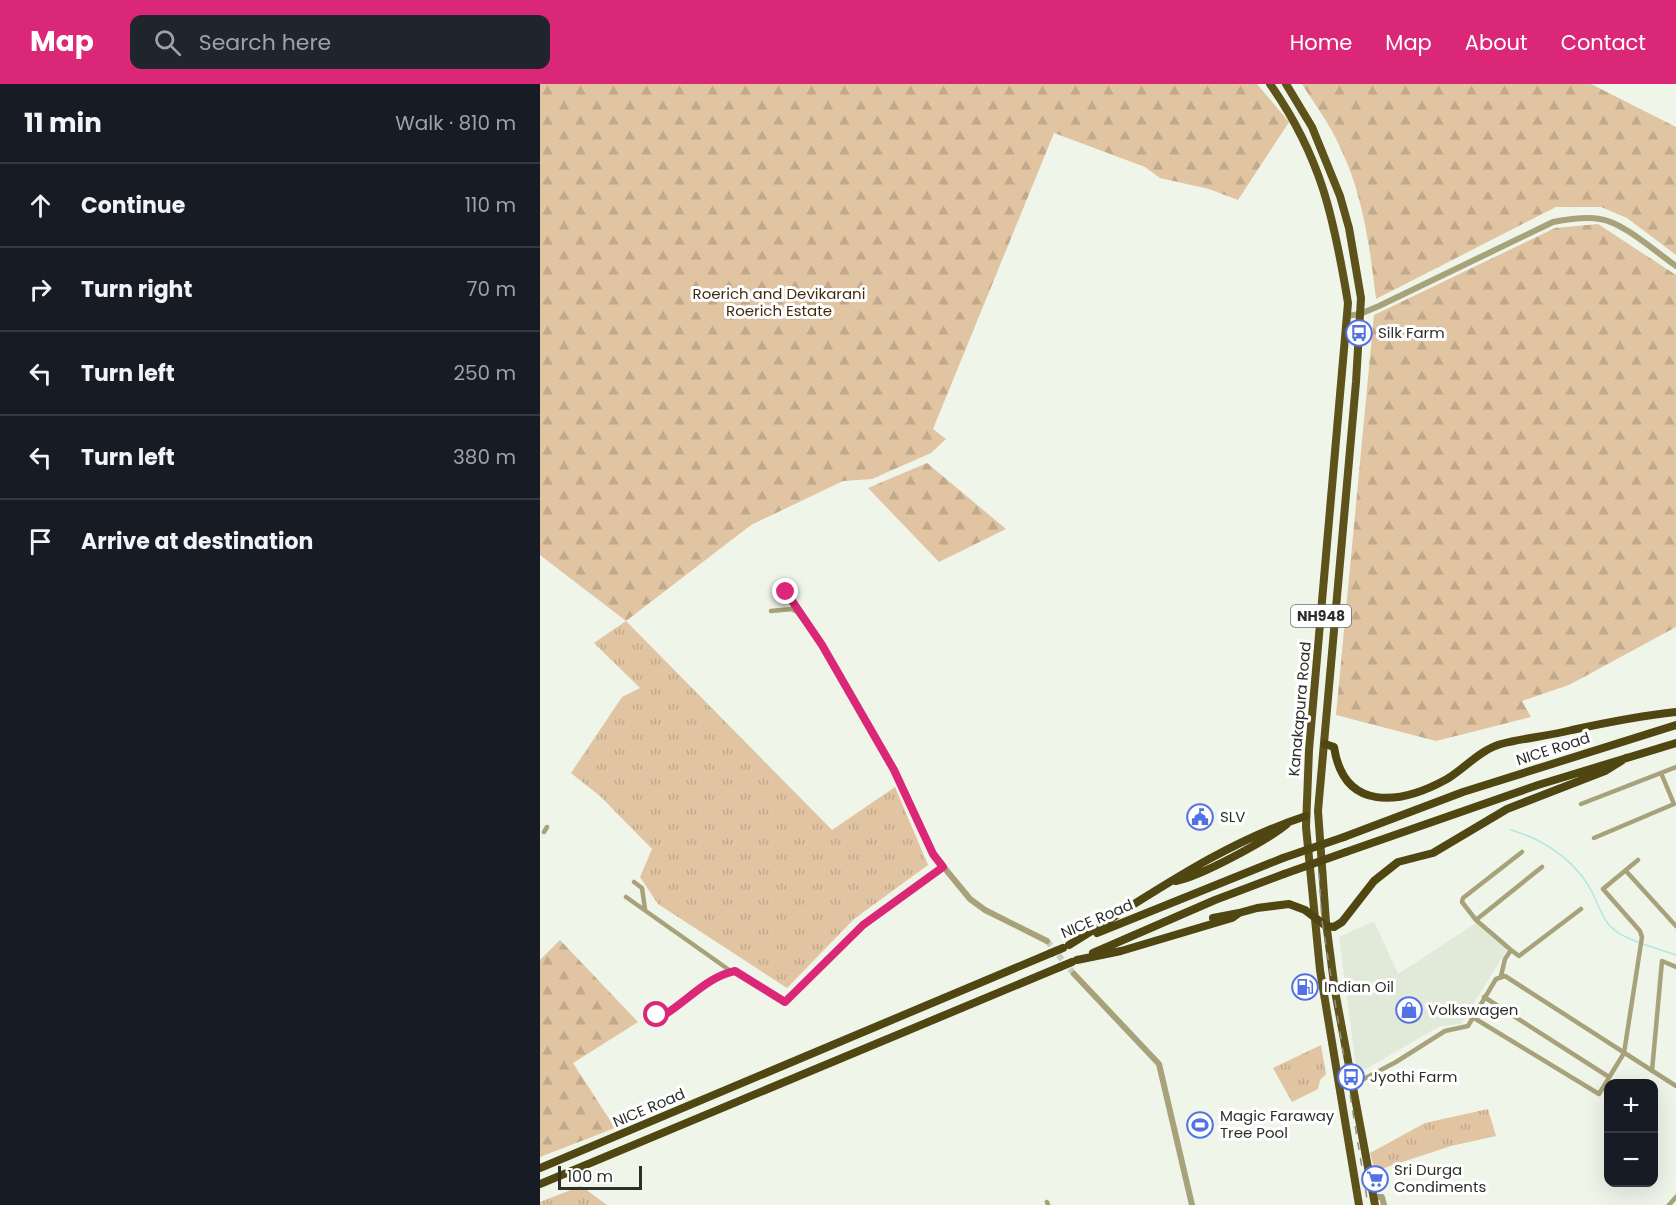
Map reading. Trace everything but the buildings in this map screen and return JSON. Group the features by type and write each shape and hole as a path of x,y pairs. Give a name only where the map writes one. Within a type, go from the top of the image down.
{"highway":[{"name":"Kanakapura Road","path":"1270,84 1299,130 1320,178 1341,256 1347,316 1309,750 1306,816 1314,917 1359,1205"},
{"name":"Kanakapura Road","path":"1286,84 1312,127 1340,196 1349,228 1361,298 1318,811 1326,927 1374,1201"},
{"path":"1316,674 1330,674"},
{"path":"1324,744 1334,747 1337,764 1353,788 1382,799 1394,798 1445,780 1479,755 1503,744 1616,719 1676,712"},
{"name":"NICE Road","path":"540,1167 1283,858 1463,792 1676,724"},
{"name":"NICE Road","path":"540,1184 1215,900 1538,785 1676,743"},
{"path":"1074,961 1121,951 1232,918 1239,913 1279,903 1305,910 1326,927 1334,927 1342,922 1366,889 1398,862 1433,853 1507,808 1605,771 1626,758"},
{"path":"1066,947 1232,845 1282,822 1306,816"}],"street":[{"path":"1347,316 1360,314 1553,222 1601,219 1620,228 1676,266"},
{"path":"786,592 797,612 822,645 894,770 933,854 970,899 985,910 1047,941"},
{"path":"771,611 792,609 797,612"},
{"path":"1581,804 1676,767"},
{"path":"1594,838 1674,804 1661,773"},
{"path":"1522,852 1462,898 1462,902 1476,920 1519,956 1581,909"},
{"path":"1474,1018 1595,1094 1599,1094 1624,1053 1642,937 1640,930 1604,889 1638,860"},
{"path":"657,1015 661,1017 716,977 735,971 785,1002 863,925 943,867"},
{"path":"1476,920 1542,867"},
{"path":"1626,871 1676,926"},
{"path":"634,882 642,888 645,909"},
{"path":"626,897 732,972"},
{"path":"1501,976 1505,959 1511,950"},
{"path":"1652,1071 1662,961 1676,968"},
{"path":"1074,974 1095,1000 1159,1064 1192,1205"},
{"path":"1339,1087 1396,1062 1445,1031 1468,1026 1484,997 1496,979 1501,976 1505,976 1676,1086"},
{"path":"1484,997 1609,1077"},
{"name":"Kanakapura Road","path":"1374,1201 1382,1197 1384,1205"},
{"path":"1669,1205 1676,1197"}],"shaded area":[{"name":"Volkswagen","path":"1374,921 1398,974 1476,923 1508,948 1461,1024 1440,1026 1357,1074 1339,937"}],"green space":[{"name":"Roerich and Devikarani Roerich Estate","path":"540,84 1257,84 1289,122 1238,200 1209,189 1160,178 1145,167 1054,133 933,429 946,439 931,453 872,479 843,481 751,525 626,621 540,555"},
{"path":"1302,84 1591,84 1676,127 1676,255 1627,218 1601,207 1556,207 1376,299 1360,202 1348,165 1327,122"},
{"path":"1598,224 1676,275 1676,627 1569,685 1522,701 1531,717 1436,741 1336,715 1374,315 1555,228"},
{"path":"927,463 1006,529 939,562 868,488"},
{"path":"626,621 832,830 895,787 928,865 854,919 787,988 658,904 640,877 652,849 601,797 571,773 622,697 640,688 594,643"},
{"path":"560,940 638,1022 573,1063 615,1128 540,1157 540,960"},
{"path":"1321,1045 1326,1074 1320,1080 1318,1089 1292,1102 1273,1068"},
{"path":"1488,1109 1496,1136 1451,1146 1375,1171 1370,1153 1425,1123"},
{"path":"581,1186 607,1205 540,1205 540,1202"}],"water":[{"name":"Magic Faraway Tree Pool","path":"1207,1116 1212,1126 1194,1135 1188,1125"}],"waterway":[{"path":"1511,830 1531,837 1566,860 1589,886 1607,922 1624,936 1638,942"},
{"path":"1643,944 1676,955"}],"tunnel":[{"path":"1047,941 1074,974"}],"railway":[{"path":"1319,873 1322,921 1368,1205"}],"place":[{"name":"Silk Farm","path":"1359,333"},
{"name":"SLV","path":"1200,817"},
{"name":"Indian Oil","path":"1305,987"},
{"name":"Volkswagen","path":"1409,1010"},
{"name":"Jyothi Farm","path":"1351,1077"},
{"name":"Magic Faraway Tree Pool","path":"1200,1125"},
{"name":"Sri Durga Condiments","path":"1375,1179"}],"route":[{"path":"657,1015 661,1017 678,1007 723,973 735,971 779,1001 785,1002 792,998 863,925 943,867 933,854 894,770 822,645 797,612 786,592"}]}
